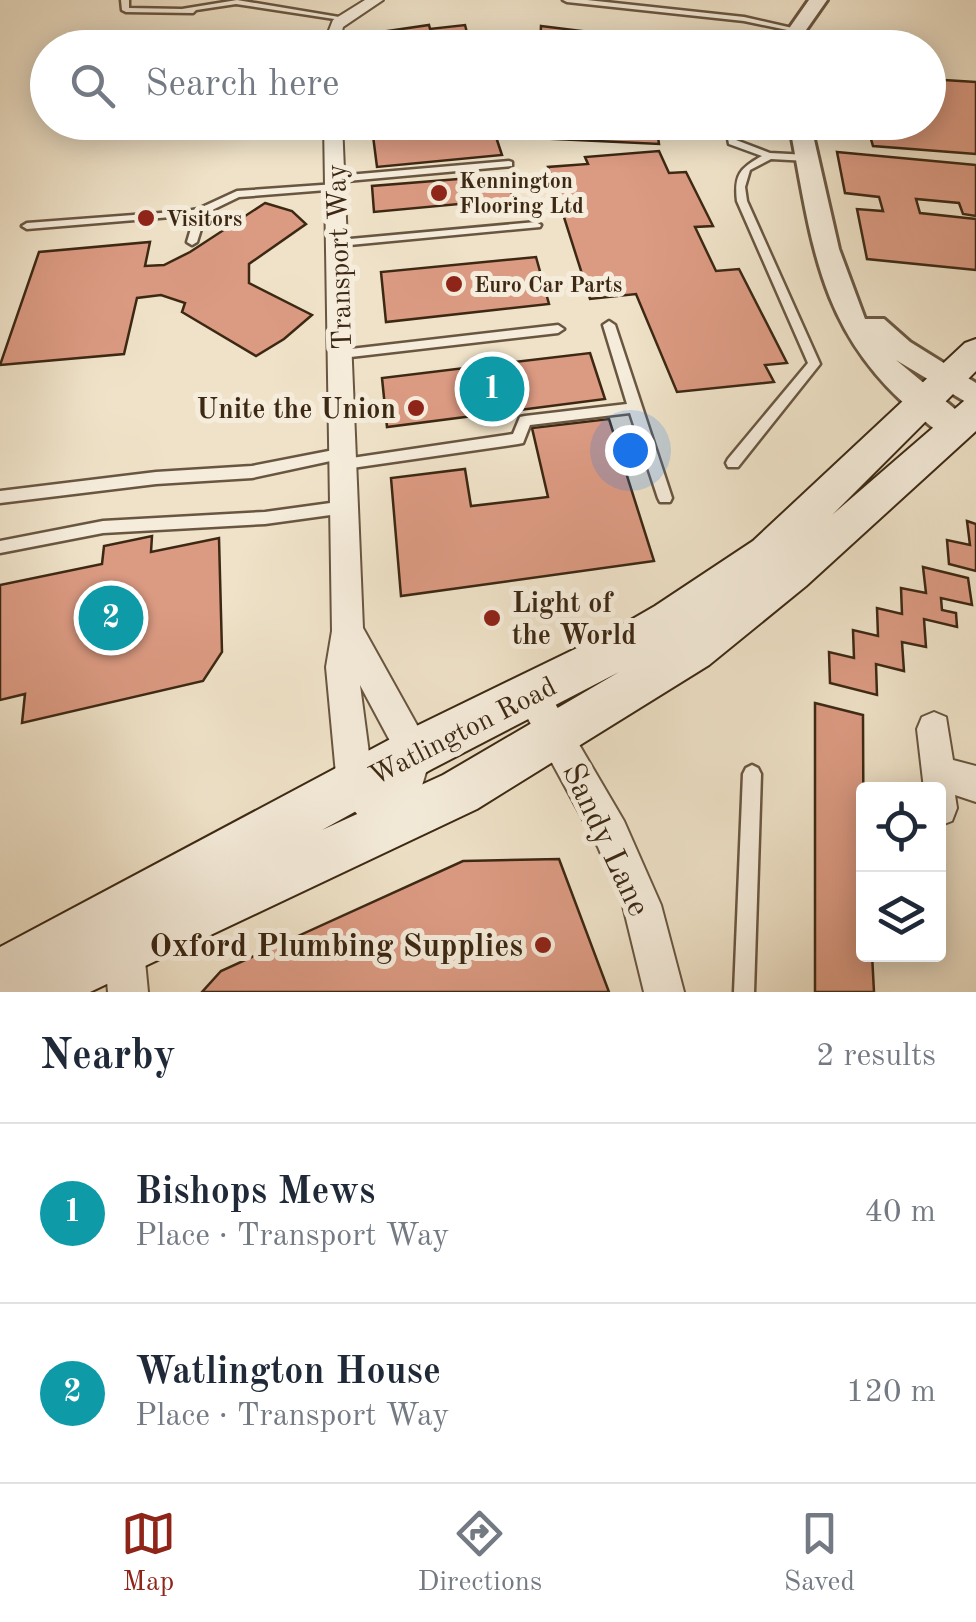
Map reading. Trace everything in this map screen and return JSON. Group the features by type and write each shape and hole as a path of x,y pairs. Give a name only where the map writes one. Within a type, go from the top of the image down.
{"main road":[{"name":"Watlington Road","path":"28,992 125,951 460,792 694,650 792,573 955,403 976,351"},
{"name":"Watlington Road","path":"0,976 125,951 354,784 625,647 768,554 955,403"}],"street":[{"path":"333,30 341,18 376,0"},
{"path":"800,30 818,0"},
{"name":"Transport Way","path":"334,140 348,631 342,667 354,784"},
{"path":"804,140 838,285 850,318 955,403"},
{"name":"Transport Way","path":"348,631 415,752"},
{"name":"Sandy Lane","path":"531,694 606,822 642,905 664,992"},
{"path":"934,730 937,782"},
{"path":"354,784 394,823 415,752"},
{"path":"946,790 976,784"}],"lane":[{"path":"125,0 126,10 259,8 341,18"},
{"path":"567,0 744,19 772,30"},
{"path":"732,140 769,156 808,158"},
{"path":"734,462 814,364 742,201 740,187 746,169 769,156"},
{"path":"27,226 202,211 236,194 509,164"},
{"path":"192,242 202,211"},
{"path":"338,244 536,225"},
{"path":"609,325 665,498"},
{"path":"342,354 558,329"},
{"path":"0,497 156,478 252,472 518,439 525,421 635,408"},
{"path":"0,547 104,528 264,518 346,508"},
{"path":"744,992 752,774"}],"building":[{"path":"465,25 466,30 394,30"},
{"path":"541,26 574,30 541,30"},
{"path":"946,80 976,82 976,154 873,146 871,140 946,140"},
{"path":"374,140 497,140 502,155 377,167"},
{"path":"576,140 658,140 659,144"},
{"path":"659,151 669,173 686,172 713,226 695,227 716,271 739,269 787,363 765,365 774,382 677,392 636,294 590,299 548,167 588,164 585,157"},
{"path":"837,152 976,165 976,216 963,214 959,203 916,199 920,213 976,219 976,270 867,259 857,209 883,211 879,197 845,193"},
{"path":"508,175 513,199 374,212 372,186"},
{"path":"265,203 292,211 306,224 249,264 249,283 312,315 284,339 256,356 182,312 185,303 161,295 137,298 124,354 0,365 39,252 150,242 145,266 164,265"},
{"path":"536,257 549,304 386,322 381,272"},
{"path":"590,353 605,399 387,427 382,378"},
{"path":"609,419 654,561 401,596 391,478 465,469 471,506 548,497 532,428"},
{"path":"967,521 976,524 976,571 949,564 947,540 970,545"},
{"path":"152,536 151,552 219,538 222,652 203,681 22,723 25,694 0,700 0,585 102,564 104,546"},
{"path":"923,567 968,578 972,605 941,598 942,610 956,613 957,627 924,619 926,647 902,642 904,671 876,664 877,695 830,683 829,652 854,658 853,630 878,636 877,608 902,614 901,588 926,593"},
{"path":"815,703 863,715 863,782 856,782 856,962 872,962 874,992 815,992"},
{"path":"559,859 609,992 202,992 221,971 463,861"}],"place":[{"name":"Kennington Flooring Ltd","path":"439,193"},
{"name":"Visitors","path":"146,218"},
{"name":"Euro Car Parts","path":"454,284"},
{"name":"Bishops Mews","path":"492,389"},
{"name":"Unite the Union","path":"416,408"},
{"name":"Watlington House","path":"111,618"},
{"name":"Light of the World","path":"492,618"},
{"name":"Oxford Plumbing Supplies","path":"543,945"}]}
